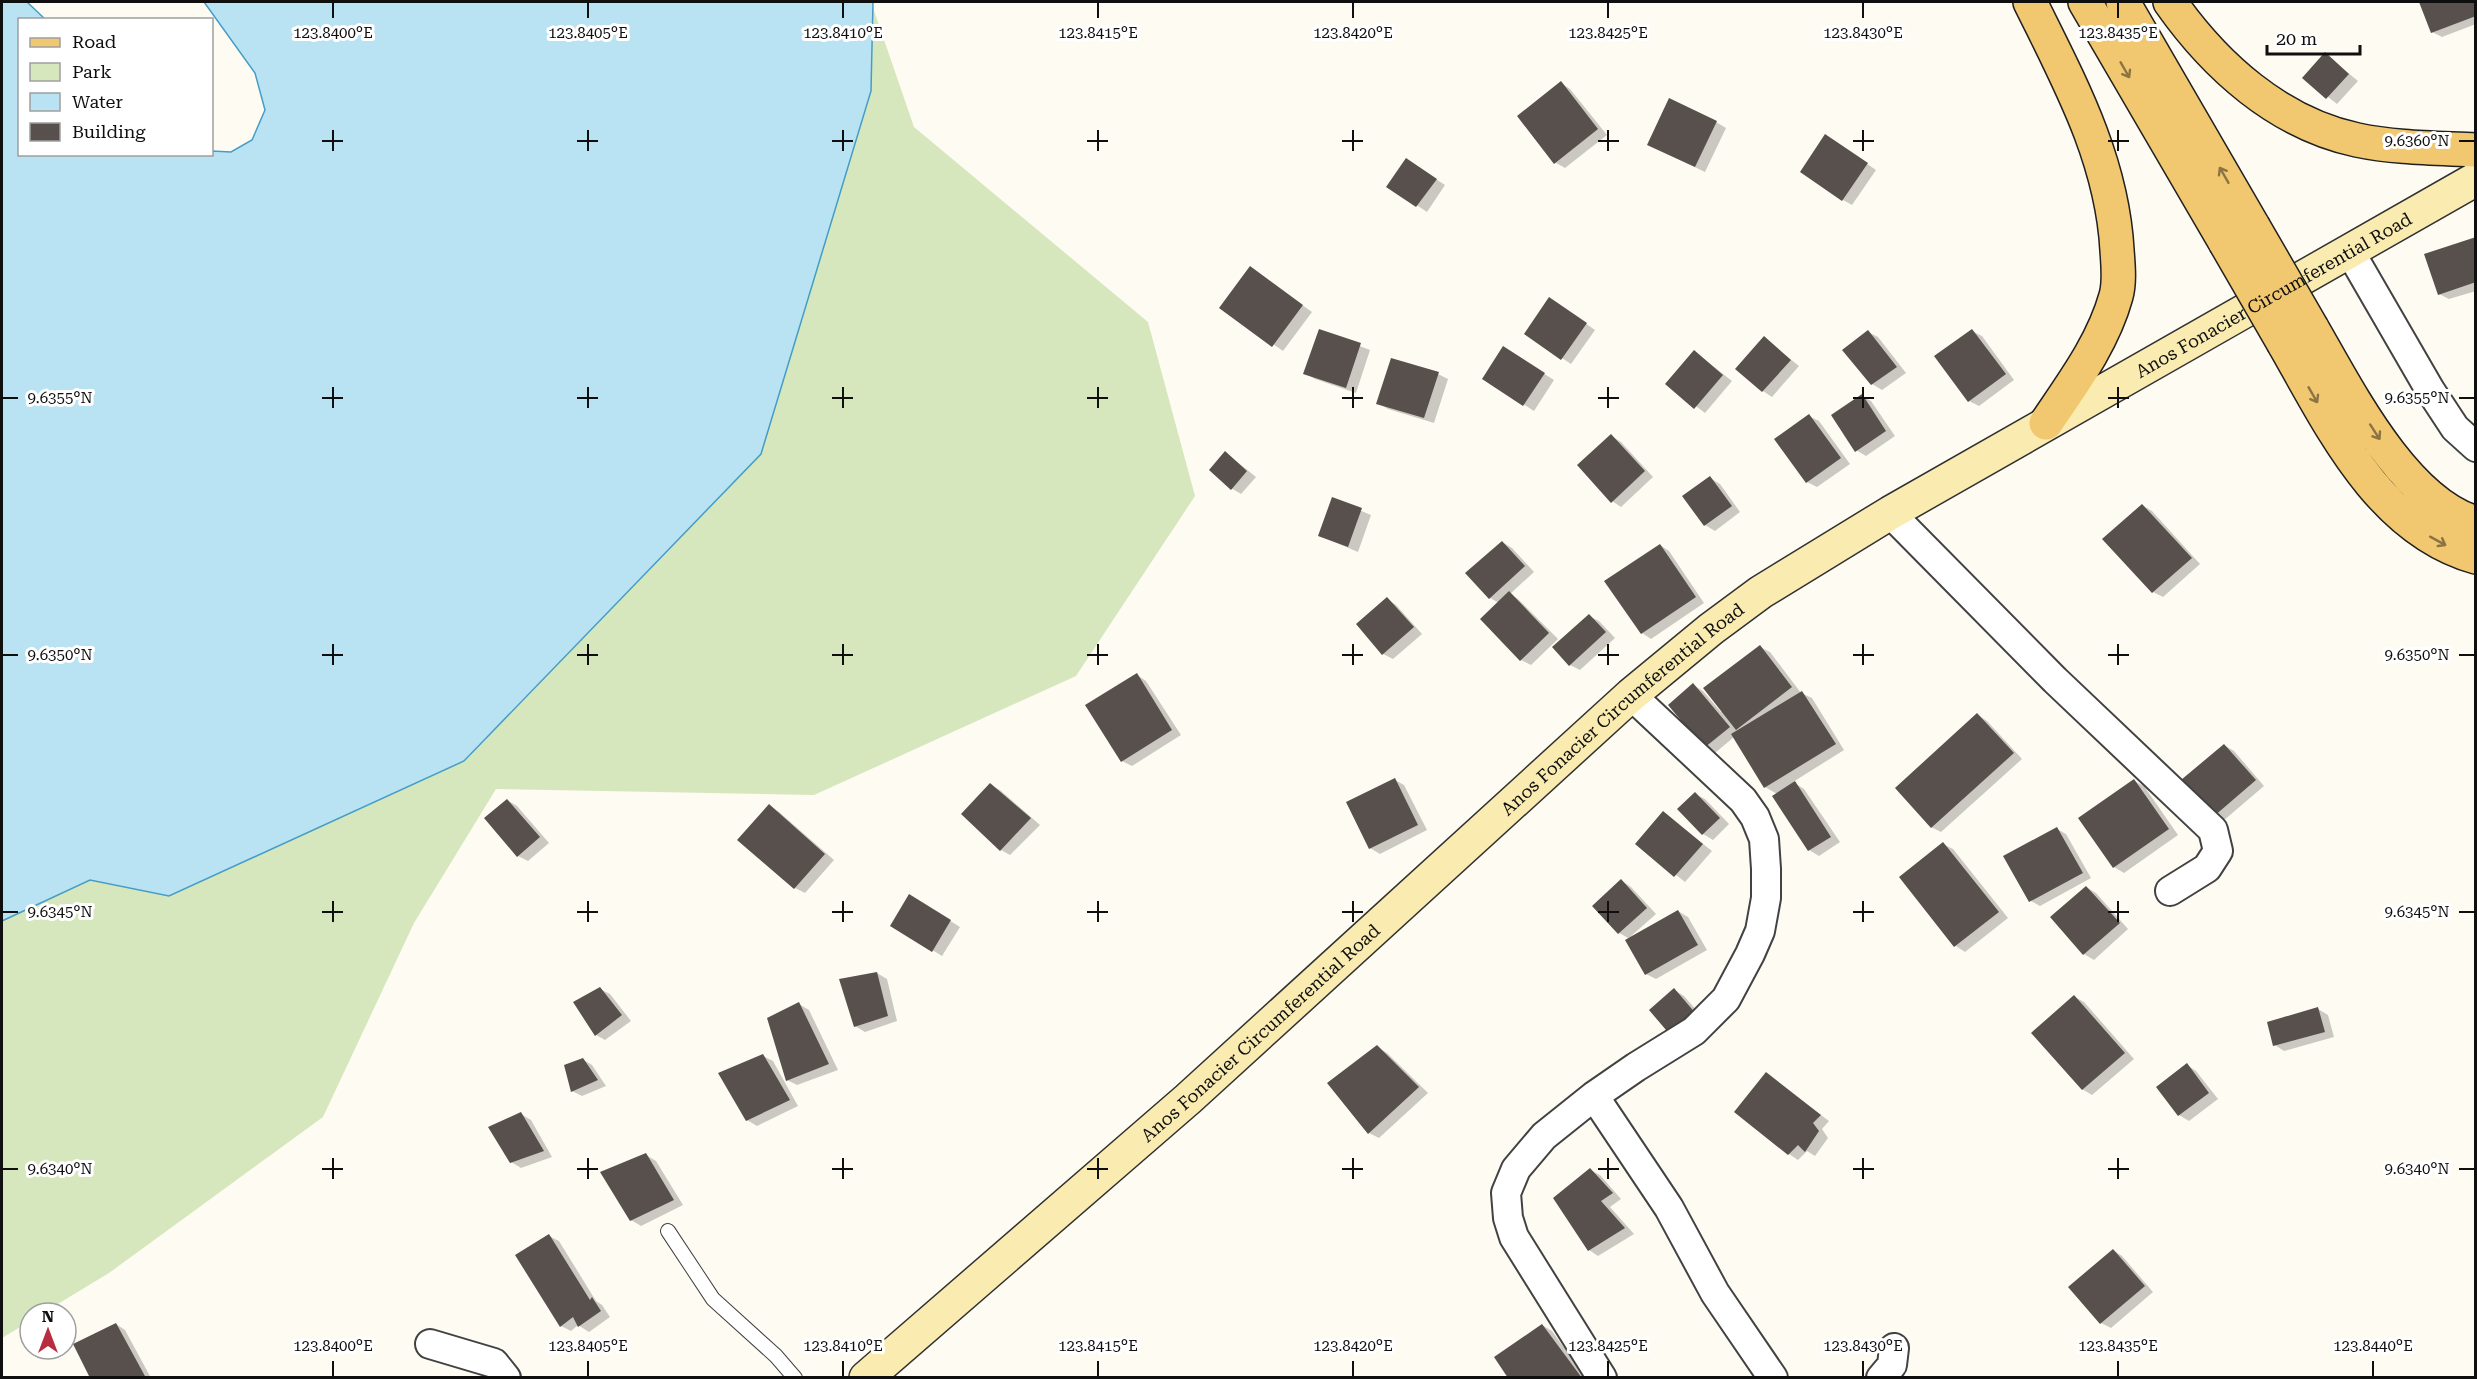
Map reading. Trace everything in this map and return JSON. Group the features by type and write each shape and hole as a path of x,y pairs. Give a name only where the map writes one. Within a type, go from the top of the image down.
{"main road":[{"path":"2030,2 2090,129 2106,177 2116,225 2117,293 2107,326 2091,357 2046,423"},
{"path":"2085,2 2351,456 2387,501 2420,531 2458,552 2475,557"},
{"path":"2123,2 2312,328 2378,437 2410,479 2439,505 2475,523"},
{"path":"2170,2 2207,48 2236,77 2272,105 2313,127 2357,140 2403,146 2475,150"},
{"name":"Anos Fonacier Circumferential Road","path":"866,1377 1188,1099 1630,695 1711,629 1761,592 1890,513 2475,179"}],"street":[{"path":"2349,250 2430,390 2455,428 2475,447"},
{"path":"1890,513 2055,680 2213,830 2218,851 2207,868 2170,891"},
{"path":"1602,1377 1514,1237 1508,1218 1506,1194 1516,1169 1544,1136 1636,1066 1694,1031 1726,999 1760,931 1766,898 1764,839 1755,817 1743,800 1630,695"},
{"path":"1594,1096 1669,1208 1715,1293 1773,1377"},
{"path":"430,1344 494,1363 506,1377"},
{"path":"1881,1377 1892,1365 1894,1348"}],"lane":[{"path":"668,1230 713,1299 776,1356 795,1377"}],"green space":[{"path":"871,2 914,127 1148,322 1195,496 1076,676 814,795 496,789 414,923 323,1117 109,1273 63,1301 18,1301 18,1328 2,1338 2,832"}],"water":[{"path":"2,2 27,2 44,18 18,18 18,156 213,156 213,151 231,152 252,140 265,110 255,73 204,2 873,2 871,91 761,454 464,761 169,896 90,880 2,921"}],"building":[{"path":"2419,2 2476,2 2476,16 2431,33"},
{"path":"2325,52 2349,74 2326,99 2302,78"},
{"path":"1561,81 1598,129 1554,164 1517,116"},
{"path":"1669,98 1717,121 1695,167 1647,145"},
{"path":"1825,134 1868,163 1842,201 1800,172"},
{"path":"1406,158 1437,179 1416,207 1386,187"},
{"path":"2476,237 2476,282 2438,295 2424,254"},
{"path":"1250,266 1303,305 1272,347 1219,308"},
{"path":"1549,297 1587,323 1561,360 1524,334"},
{"path":"1319,329 1361,343 1346,388 1303,374"},
{"path":"1972,329 2006,374 1968,402 1934,356"},
{"path":"1868,330 1897,367 1871,385 1842,350"},
{"path":"1764,336 1791,360 1762,392 1735,369"},
{"path":"1503,346 1545,373 1523,406 1482,379"},
{"path":"1694,350 1723,375 1694,409 1665,384"},
{"path":"1391,358 1439,372 1424,418 1376,404"},
{"path":"1862,394 1886,431 1855,452 1831,415"},
{"path":"1809,414 1841,458 1806,483 1774,439"},
{"path":"1611,434 1645,471 1611,503 1577,465"},
{"path":"1225,451 1247,471 1231,490 1209,470"},
{"path":"1710,476 1732,506 1704,526 1682,496"},
{"path":"1332,497 1362,508 1348,547 1318,536"},
{"path":"2142,504 2192,558 2152,593 2102,539"},
{"path":"1502,541 1525,566 1489,599 1465,573"},
{"path":"1660,544 1696,597 1641,634 1604,581"},
{"path":"1509,591 1549,633 1520,661 1480,619"},
{"path":"1387,597 1414,627 1382,655 1356,624"},
{"path":"1589,614 1606,632 1569,666 1552,647"},
{"path":"1760,645 1792,687 1736,730 1703,688"},
{"path":"1137,673 1172,730 1121,762 1085,705"},
{"path":"1693,683 1730,727 1704,748 1668,705"},
{"path":"1802,691 1836,744 1764,788 1731,734"},
{"path":"1977,713 2014,753 1931,828 1895,788"},
{"path":"2224,744 2256,780 2213,817 2181,780"},
{"path":"1395,778 1418,825 1369,849 1346,802"},
{"path":"2134,779 2169,829 2113,868 2078,818"},
{"path":"1795,781 1831,837 1808,851 1772,796"},
{"path":"990,783 1031,818 1000,851 961,814"},
{"path":"1695,792 1720,818 1702,835 1677,809"},
{"path":"507,799 540,837 517,857 484,818"},
{"path":"769,804 825,854 794,889 737,840"},
{"path":"1663,811 1703,844 1674,877 1635,844"},
{"path":"2057,827 2083,873 2029,902 2003,856"},
{"path":"1943,842 1999,912 1954,947 1899,877"},
{"path":"1621,879 1647,908 1618,934 1592,906"},
{"path":"2086,886 2120,923 2083,955 2050,917"},
{"path":"909,894 951,920 932,952 890,926"},
{"path":"1678,910 1698,945 1645,975 1625,940"},
{"path":"877,972 888,1016 854,1027 839,979"},
{"path":"600,987 622,1015 595,1036 573,1002"},
{"path":"1674,988 1697,1015 1672,1037 1649,1010"},
{"path":"2074,995 2125,1053 2082,1090 2031,1033"},
{"path":"799,1002 829,1064 786,1081 767,1018"},
{"path":"2318,1007 2325,1032 2273,1046 2267,1022"},
{"path":"1377,1045 1419,1087 1368,1134 1327,1083"},
{"path":"763,1054 790,1100 746,1121 718,1073"},
{"path":"583,1058 598,1080 571,1092 564,1065"},
{"path":"2187,1063 2209,1093 2178,1116 2156,1087"},
{"path":"1766,1072 1821,1115 1813,1123 1819,1131 1805,1152 1798,1145 1788,1155 1734,1112"},
{"path":"521,1112 544,1151 510,1163 488,1127"},
{"path":"646,1153 674,1200 630,1221 600,1172"},
{"path":"1590,1168 1613,1193 1601,1201 1625,1228 1588,1251 1553,1198"},
{"path":"549,1234 590,1300 592,1297 601,1311 578,1327 573,1317 560,1327 515,1255"},
{"path":"2113,1249 2145,1286 2100,1324 2068,1287"},
{"path":"116,1323 146,1378 90,1378 78,1354 78,1342"},
{"path":"1542,1324 1582,1378 1508,1378 1494,1357"}]}
